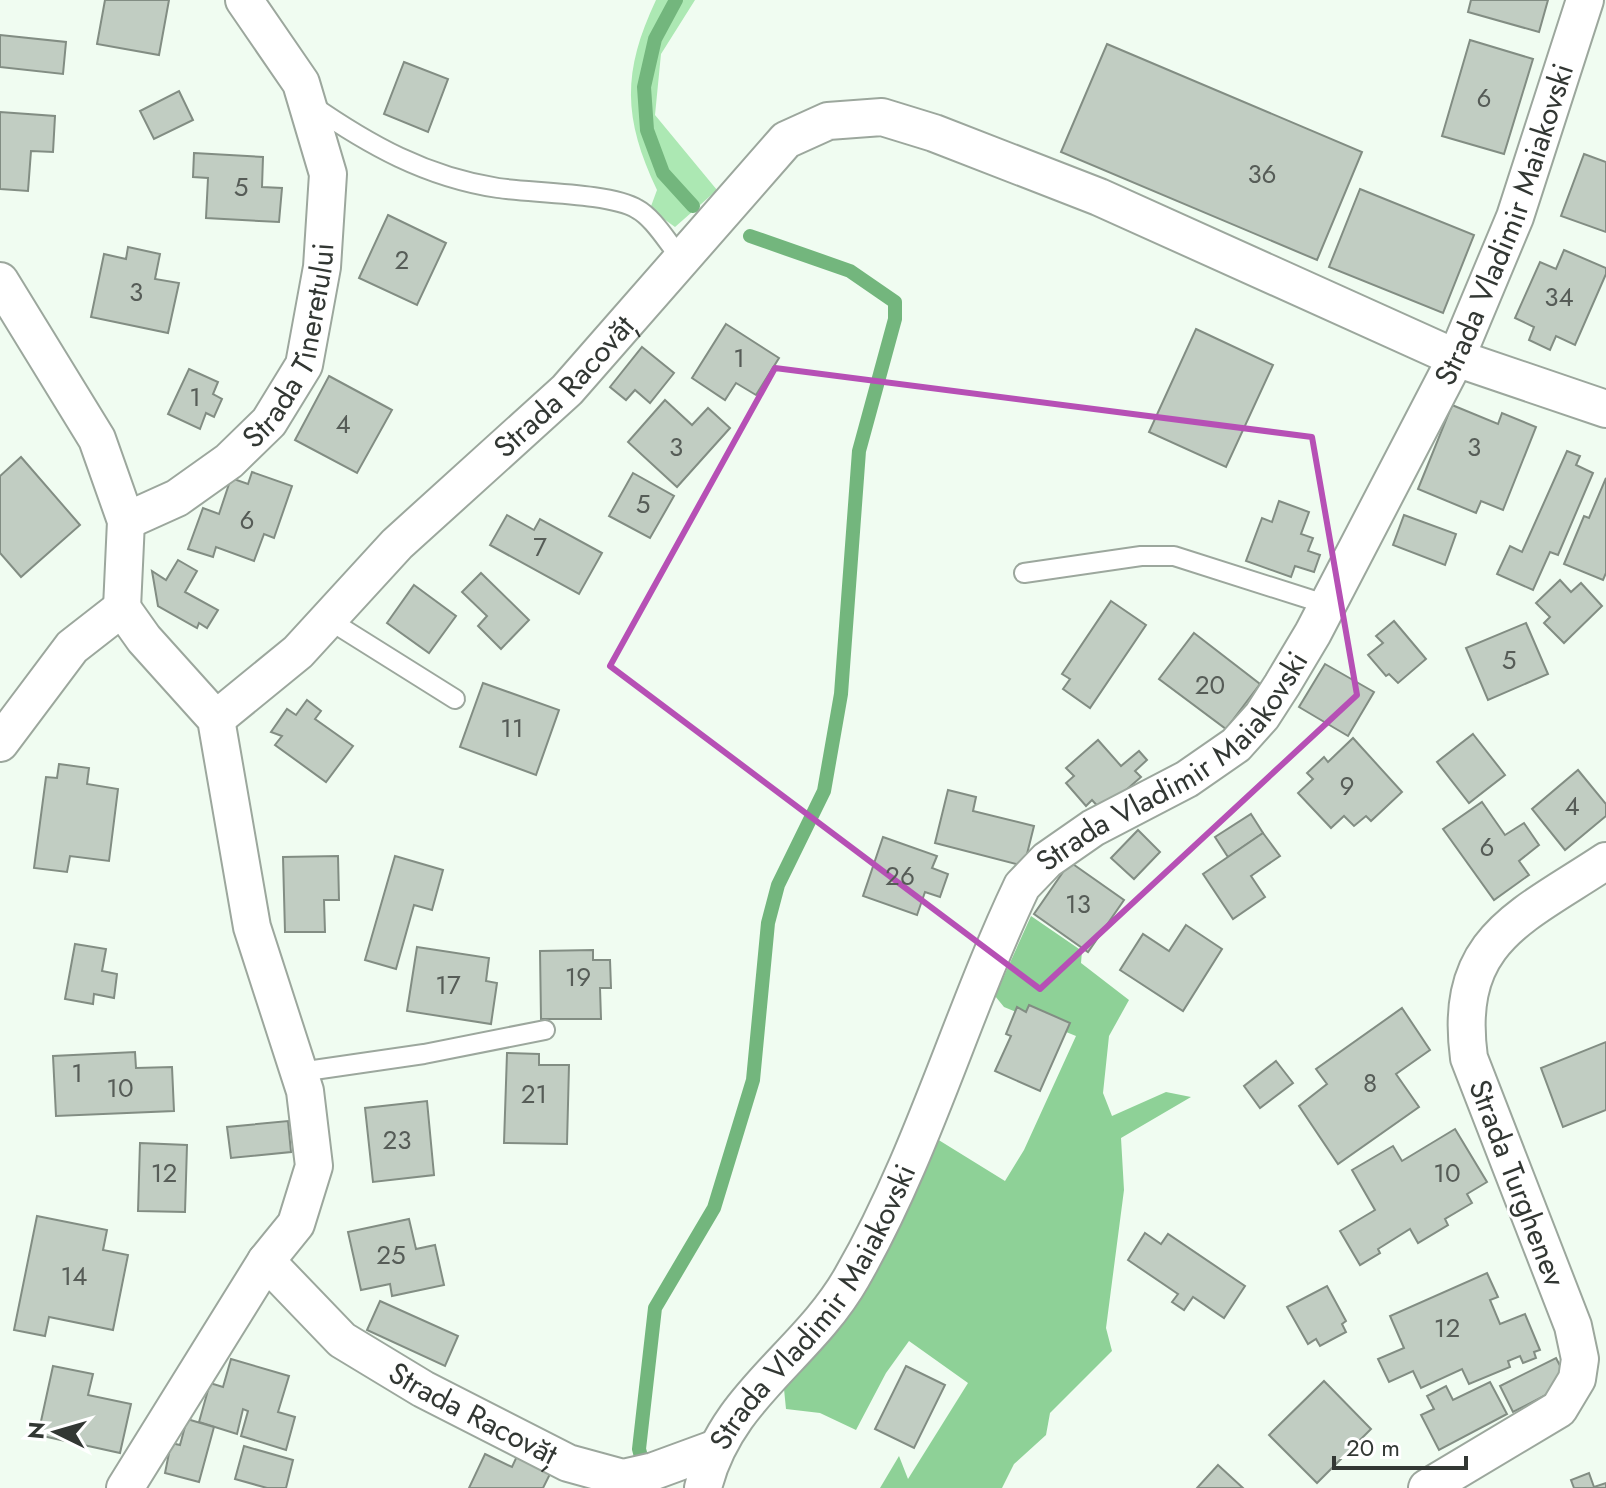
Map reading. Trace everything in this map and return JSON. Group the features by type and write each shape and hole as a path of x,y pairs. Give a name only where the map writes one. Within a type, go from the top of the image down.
{"street":[{"name":"Strada Tineretului","path":"126,521 177,498 229,461 269,422 304,365 322,267 328,174 301,83 244,0"},
{"name":"Strada Vladimir Maiakovski","path":"703,1488 714,1449 732,1419 823,1320 851,1279 918,1141 1022,886 1047,860 1093,828 1187,779 1236,745 1262,716 1328,605 1456,358 1515,217 1585,0"},
{"name":"Strada Racovăț","path":"216,719 298,652 397,544 567,390 786,140 828,121 882,117 934,133 1099,197 1456,358"},
{"path":"0,281 97,439 126,521 122,608 144,639 216,719 252,927 300,1072 314,1166 296,1224 266,1261 125,1488"},
{"path":"1456,358 1606,409"},
{"path":"0,743 72,647 122,608"},
{"name":"Strada Turghenev","path":"1427,1488 1559,1409 1577,1379 1580,1359 1573,1326 1469,1058 1464,1022 1469,983 1478,964 1502,930 1606,861"},
{"name":"Strada Racovăț","path":"266,1261 342,1340 423,1389 568,1463 639,1475 714,1449"}],"lane":[{"name":"Strada Tineretului","path":"305,100 366,143 417,168 495,187 612,202 638,209 682,259"},
{"path":"1024,573 1141,556 1174,556 1328,605"},
{"path":"329,620 455,699"},
{"path":"300,1072 424,1054 545,1030"}],"highlighted area":[{"path":"775,368 1312,437 1357,695 1040,989 610,666"}],"green space":[{"path":"656,0 695,0 661,54 655,115 717,190 675,227 650,209 657,190 638,140 631,95 637,50"},
{"path":"1031,916 1082,951 1081,963 1129,1000 1109,1036 1103,1093 1112,1116 1166,1092 1191,1097 1121,1138 1124,1190 1106,1328 1112,1351 1050,1413 1046,1435 1014,1464 1002,1488 880,1488 899,1456 908,1479 968,1383 909,1341 886,1373 856,1430 820,1413 786,1409 783,1379 937,1139 1005,1181 1024,1150 1076,1036 1004,1007 995,996"}],"building":[{"path":"105,0 169,0 159,55 97,44"},
{"path":"1471,0 1548,0 1539,32 1468,12"},
{"path":"0,35 66,42 63,74 0,67"},
{"path":"1470,40 1533,59 1504,154 1442,136"},
{"path":"1107,44 1362,152 1317,260 1061,152"},
{"path":"404,62 448,79 428,132 384,114"},
{"path":"179,91 193,120 154,139 140,111"},
{"path":"0,112 55,116 53,152 31,151 28,191 0,189"},
{"path":"194,153 263,157 262,187 282,188 279,222 206,218 208,178 193,177"},
{"path":"1584,154 1606,162 1606,232 1561,216"},
{"path":"1360,189 1474,235 1443,313 1329,267"},
{"path":"388,215 446,243 417,305 359,278"},
{"path":"128,247 160,254 155,279 179,283 168,333 91,317 104,254 126,259"},
{"path":"1564,250 1606,268 1606,274 1575,345 1556,336 1550,350 1529,340 1534,327 1515,318 1540,262 1556,269"},
{"path":"726,324 779,358 756,395 736,383 725,400 692,378"},
{"path":"1196,329 1273,365 1226,467 1149,432"},
{"path":"642,347 674,373 650,403 635,390 626,400 610,387"},
{"path":"189,369 218,382 213,394 222,399 214,417 206,413 200,429 168,414"},
{"path":"329,376 392,410 357,473 295,440"},
{"path":"665,400 692,425 708,408 730,428 677,487 628,442"},
{"path":"1452,405 1498,424 1502,413 1536,427 1503,510 1481,501 1476,513 1418,489"},
{"path":"1567,451 1580,456 1576,465 1593,473 1558,555 1550,552 1533,590 1497,574 1510,546 1522,552"},
{"path":"21,457 80,525 21,577 0,553 0,476"},
{"path":"252,472 292,486 274,538 264,534 254,561 216,547 213,557 188,549 203,508 219,514 231,478 248,484"},
{"path":"633,473 674,496 650,538 609,516"},
{"path":"1606,478 1606,573 1603,580 1564,564 1584,516 1589,518"},
{"path":"1279,501 1309,512 1301,534 1313,538 1308,551 1320,555 1314,572 1295,566 1291,577 1246,561 1262,518 1272,522"},
{"path":"507,515 534,530 540,519 602,553 579,594 490,545"},
{"path":"1404,515 1456,534 1445,565 1393,545"},
{"path":"178,560 197,571 185,592 218,610 207,628 199,623 197,628 158,606 152,571 166,580"},
{"path":"481,573 529,620 501,649 478,626 487,616 462,592"},
{"path":"1560,580 1571,592 1581,583 1602,606 1564,643 1544,623 1550,617 1536,603"},
{"path":"414,585 456,616 429,653 387,623"},
{"path":"1111,601 1146,625 1090,708 1063,689 1070,679 1062,674"},
{"path":"1394,621 1426,659 1398,683 1389,674 1386,676 1368,655 1383,643 1376,636"},
{"path":"1526,623 1548,674 1488,700 1466,648"},
{"path":"1194,633 1260,684 1226,729 1159,679"},
{"path":"1325,664 1374,692 1348,736 1299,707"},
{"path":"483,683 559,710 536,775 460,747"},
{"path":"307,700 321,711 315,719 353,746 326,782 275,745 282,736 271,732 287,709 296,715"},
{"path":"1473,734 1505,775 1469,803 1437,762"},
{"path":"1353,738 1402,792 1371,821 1366,816 1354,826 1344,816 1331,828 1298,793 1313,779 1307,773 1324,757 1328,762"},
{"path":"1098,740 1121,766 1139,751 1147,760 1135,771 1141,777 1102,811 1092,800 1086,806 1066,783 1074,776 1066,768"},
{"path":"59,764 89,768 87,784 118,789 109,861 70,856 67,872 34,868 46,777 57,778"},
{"path":"1578,770 1606,804 1606,816 1565,850 1532,809"},
{"path":"948,790 976,797 973,811 1034,826 1024,866 935,843"},
{"path":"1482,802 1505,835 1524,823 1539,845 1519,861 1529,875 1494,900 1443,829"},
{"path":"1251,814 1263,833 1228,857 1215,837"},
{"path":"1138,830 1160,852 1134,879 1111,858"},
{"path":"1263,833 1280,856 1251,876 1265,897 1233,919 1203,874"},
{"path":"883,837 937,856 932,868 948,874 940,897 925,892 917,915 863,896"},
{"path":"338,856 339,900 324,900 325,932 285,932 283,857"},
{"path":"395,856 443,870 432,910 414,905 396,969 365,960"},
{"path":"1070,862 1124,900 1088,952 1034,914"},
{"path":"1186,925 1222,949 1183,1011 1120,970 1143,934 1169,951"},
{"path":"75,944 106,949 102,971 117,974 114,998 94,994 93,1004 65,999"},
{"path":"417,947 489,958 486,981 497,983 491,1024 407,1011"},
{"path":"593,950 593,960 610,960 611,988 600,988 601,1019 541,1019 540,951"},
{"path":"1029,1005 1070,1023 1040,1091 995,1071 1011,1036 1006,1034 1017,1007 1026,1012"},
{"path":"1402,1008 1430,1050 1396,1074 1419,1107 1338,1164 1299,1106 1327,1084 1316,1069"},
{"path":"1606,1042 1606,1110 1563,1127 1541,1068"},
{"path":"135,1052 136,1068 172,1067 174,1111 56,1116 53,1056"},
{"path":"507,1053 539,1054 539,1065 569,1065 567,1144 504,1143"},
{"path":"1276,1061 1293,1083 1260,1108 1244,1086"},
{"path":"427,1101 434,1175 373,1182 365,1108"},
{"path":"288,1121 291,1152 231,1158 227,1127"},
{"path":"1455,1129 1487,1182 1467,1194 1472,1203 1445,1219 1448,1225 1418,1243 1410,1229 1378,1249 1380,1253 1360,1265 1340,1231 1375,1210 1352,1170 1393,1146 1402,1161"},
{"path":"140,1143 187,1145 185,1212 138,1211"},
{"path":"37,1216 107,1230 103,1250 128,1255 113,1330 49,1317 45,1336 14,1330"},
{"path":"409,1219 416,1249 435,1245 444,1285 392,1296 390,1284 361,1290 348,1232"},
{"path":"1145,1233 1161,1244 1168,1234 1245,1286 1224,1318 1193,1297 1184,1310 1172,1302 1178,1294 1128,1260"},
{"path":"1487,1273 1498,1297 1490,1300 1500,1324 1525,1314 1540,1350 1534,1352 1536,1358 1523,1363 1520,1356 1508,1361 1510,1367 1469,1384 1462,1369 1421,1388 1413,1371 1389,1382 1378,1359 1404,1348 1390,1316"},
{"path":"1327,1286 1346,1321 1342,1324 1346,1332 1320,1346 1316,1339 1308,1344 1287,1307"},
{"path":"380,1301 458,1336 445,1366 367,1330"},
{"path":"1556,1358 1569,1383 1513,1412 1500,1386"},
{"path":"231,1359 289,1376 278,1412 295,1417 286,1450 241,1436 248,1411 243,1409 237,1434 199,1422 210,1383 223,1387"},
{"path":"53,1366 93,1374 88,1395 131,1404 120,1453 38,1435"},
{"path":"906,1366 945,1385 914,1448 875,1429"},
{"path":"1324,1381 1371,1429 1317,1483 1269,1435"},
{"path":"1490,1382 1507,1414 1439,1450 1421,1415 1434,1409 1427,1396 1446,1386 1453,1400"},
{"path":"187,1419 214,1427 199,1482 165,1473 171,1443 180,1445"},
{"path":"244,1446 293,1460 286,1488 267,1488 235,1479"},
{"path":"485,1454 512,1467 518,1454 552,1470 543,1488 469,1488"},
{"path":"1218,1465 1243,1488 1197,1488"},
{"path":"1589,1473 1594,1487 1606,1483 1606,1488 1574,1488 1571,1480"}],"waterway":[{"path":"676,0 655,39 644,87 647,130 663,173 693,206"},
{"path":"645,1472 639,1449 655,1308 714,1208 753,1080 768,923 778,885 824,791 841,694 859,451 895,319 895,302 850,271 750,236"}]}
